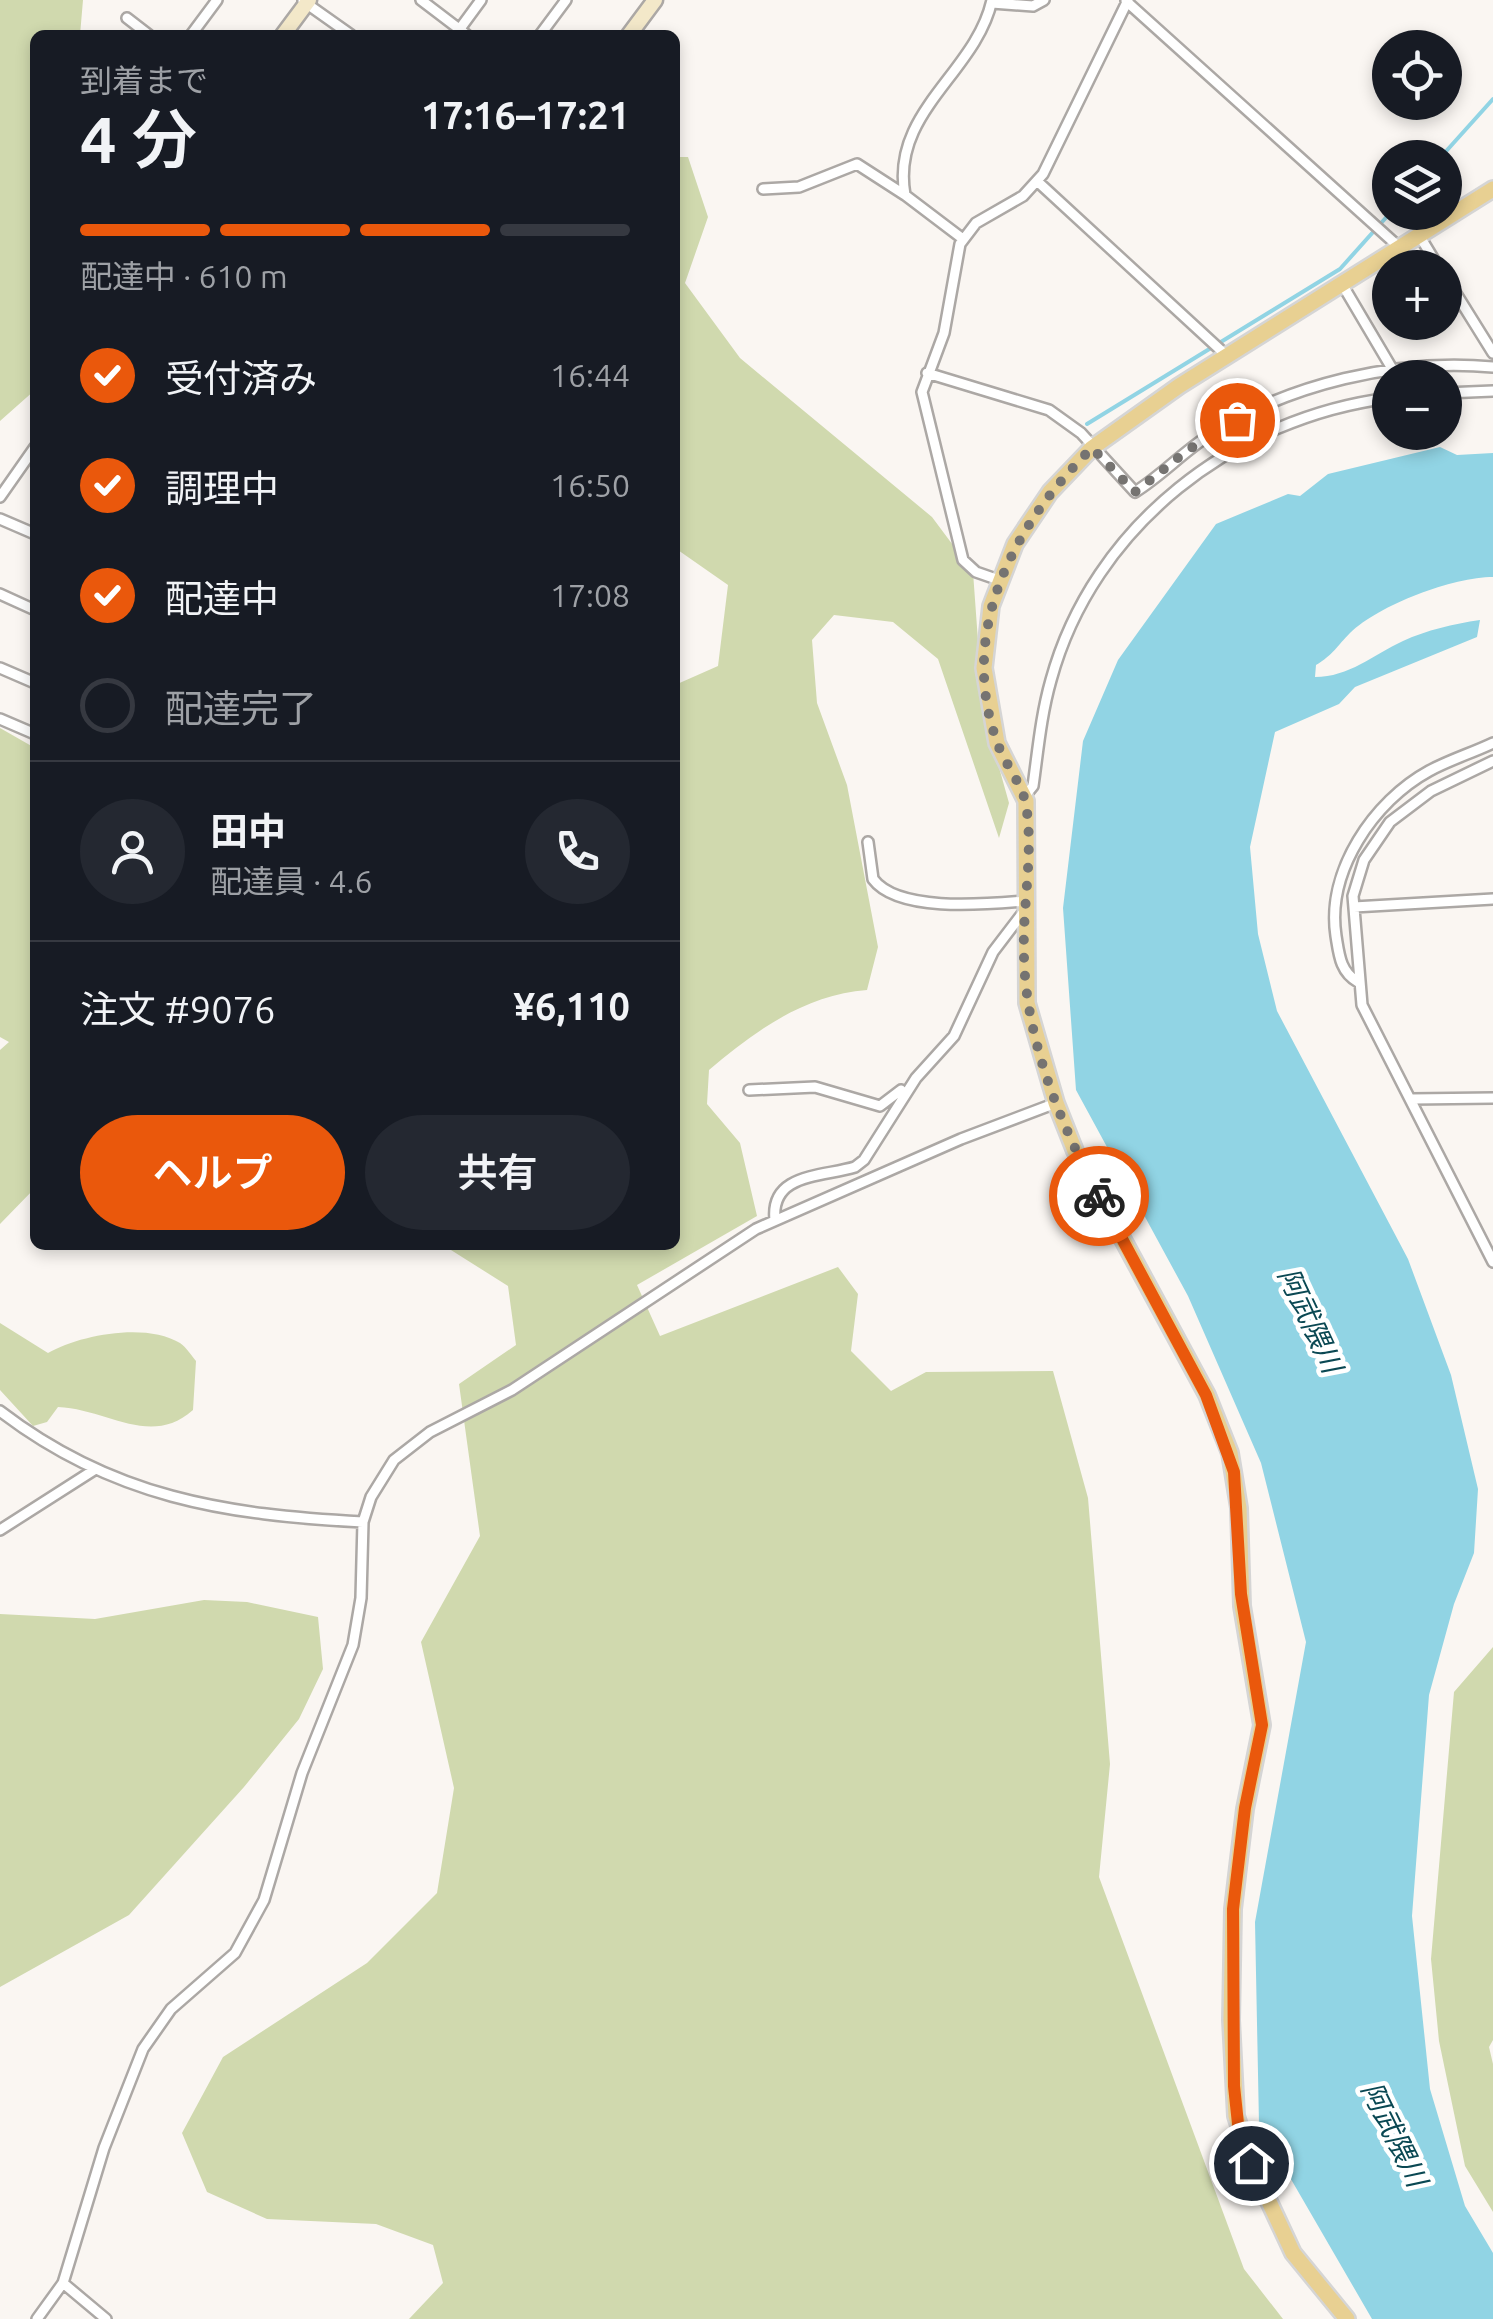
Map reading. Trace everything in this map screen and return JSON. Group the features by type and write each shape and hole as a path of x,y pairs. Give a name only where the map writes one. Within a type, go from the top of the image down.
{"main road":[{"path":"1347,2319 1294,2253 1251,2163 1236,2116 1231,2020 1233,1909 1245,1808 1262,1725 1241,1594 1239,1508 1230,1454 1206,1395 1075,1151 1056,1103 1027,1004 1024,797 997,742 984,668 999,580 1015,544 1050,492 1092,448 1221,350 1342,284 1493,190"}],"street":[{"path":"194,30 217,0"},
{"path":"421,0 460,30"},
{"path":"464,30 481,0"},
{"path":"544,30 566,0"},
{"path":"633,30 655,0"},
{"path":"905,195 900,166 920,117 984,26 992,1 1034,6 1044,0"},
{"path":"287,30 306,1 344,30"},
{"path":"999,580 976,572 963,560 922,392 944,334 963,239 976,222 1016,200 1037,181 1126,1 1399,247"},
{"path":"128,18 142,30"},
{"path":"762,189 799,187 857,164 963,239"},
{"path":"1037,181 1221,350"},
{"path":"1419,235 1428,250"},
{"path":"1342,284 1387,360"},
{"path":"1462,303 1493,352"},
{"path":"1462,369 1493,367"},
{"path":"927,373 1035,403 1070,423 1135,492 1212,433 1262,406 1299,392 1372,377"},
{"path":"1462,392 1493,391"},
{"path":"1024,797 1032,786 1051,678 1084,602 1124,542 1197,473 1248,440 1320,412 1372,402"},
{"path":"0,497 30,461"},
{"path":"0,519 30,532"},
{"path":"0,594 30,608"},
{"path":"0,668 30,681"},
{"path":"0,719 30,732"},
{"path":"1358,982 1342,966 1334,924 1335,899 1357,842 1402,790 1429,771 1493,744"},
{"path":"1493,761 1431,790 1390,822 1364,860 1353,887 1362,1005 1493,1262"},
{"path":"868,842 874,879 890,893 960,906 1025,905"},
{"path":"1354,907 1493,899"},
{"path":"775,1220 776,1199 785,1186 855,1168 864,1160 912,1084 954,1036 999,941 1025,905"},
{"path":"750,1090 815,1087 880,1106 912,1084"},
{"path":"1412,1099 1493,1098"},
{"path":"37,2319 62,2283 104,2148 143,2049 171,2009 235,1953 264,1900 302,1774 353,1644 361,1598 363,1522 382,1476 406,1448 512,1390 775,1220 960,1139 1056,1103"},
{"path":"0,1410 46,1446 94,1470 220,1508 363,1522"},
{"path":"0,1530 94,1470"},
{"path":"62,2283 106,2319"}],"green space":[{"path":"0,0 83,0 80,30 30,30 30,394 0,421"},
{"path":"680,157 688,157 708,217 685,283 740,358 932,517 973,572 983,710 1009,803 999,838 938,659 893,622 834,615 812,640 817,703 847,785 878,947 867,990 823,999 782,1017 709,1070 707,1104 740,1143 757,1216 637,1285 660,1336 838,1267 858,1294 851,1351 891,1391 926,1372 1053,1371 1088,1498 1110,1764 1099,1877 1244,2269 1283,2319 409,2319 443,2283 433,2245 376,2224 267,2219 207,2192 182,2133 223,2057 367,1963 437,1893 454,1788 421,1642 480,1536 459,1384 516,1345 508,1286 451,1250 680,1250 680,683 718,666 728,585 680,551"},
{"path":"0,728 30,745 30,1193 0,1224 0,1050 9,1042 0,1037"},
{"path":"0,1323 48,1353 113,1333 149,1333 180,1343 196,1361 193,1410 177,1421 145,1426 58,1407 47,1422 33,1426 0,1390"},
{"path":"204,1600 247,1602 318,1617 323,1669 299,1719 244,1787 129,1915 0,1987 0,1614 95,1619"},
{"path":"1493,1647 1493,2040 1489,2047 1493,2064 1493,2212 1465,2166 1439,2041 1431,1959 1454,1692"}],"water":[{"name":"阿武隈川","path":"1428,450 1446,450 1457,455 1493,453 1493,577 1438,587 1379,612 1316,665 1315,677 1350,669 1403,641 1440,628 1480,620 1477,637 1355,687 1339,704 1275,732 1250,847 1258,934 1277,1011 1408,1259 1451,1375 1478,1489 1474,1553 1454,1604 1429,1695 1412,1916 1430,2089 1465,2206 1493,2253 1493,2319 1372,2319 1259,2124 1255,1922 1306,1642 1261,1463 1188,1296 1076,1090 1063,908 1083,741 1118,660 1216,524 1288,494 1300,496 1328,474"}],"waterway":[{"path":"1456,140 1493,99"},
{"path":"1087,424 1340,269 1375,230"}],"way so far":[{"path":"1099,1196 1056,1103 1027,1004 1026,801 997,742 989,710 984,668 986,634 999,580 1015,544 1050,492 1092,448 1130,492 1135,492 1212,433 1237,420"}],"route":[{"path":"1099,1196 1206,1395 1234,1472 1241,1594 1260,1693 1262,1725 1245,1808 1233,1909 1231,2020 1236,2116 1251,2163"}]}
